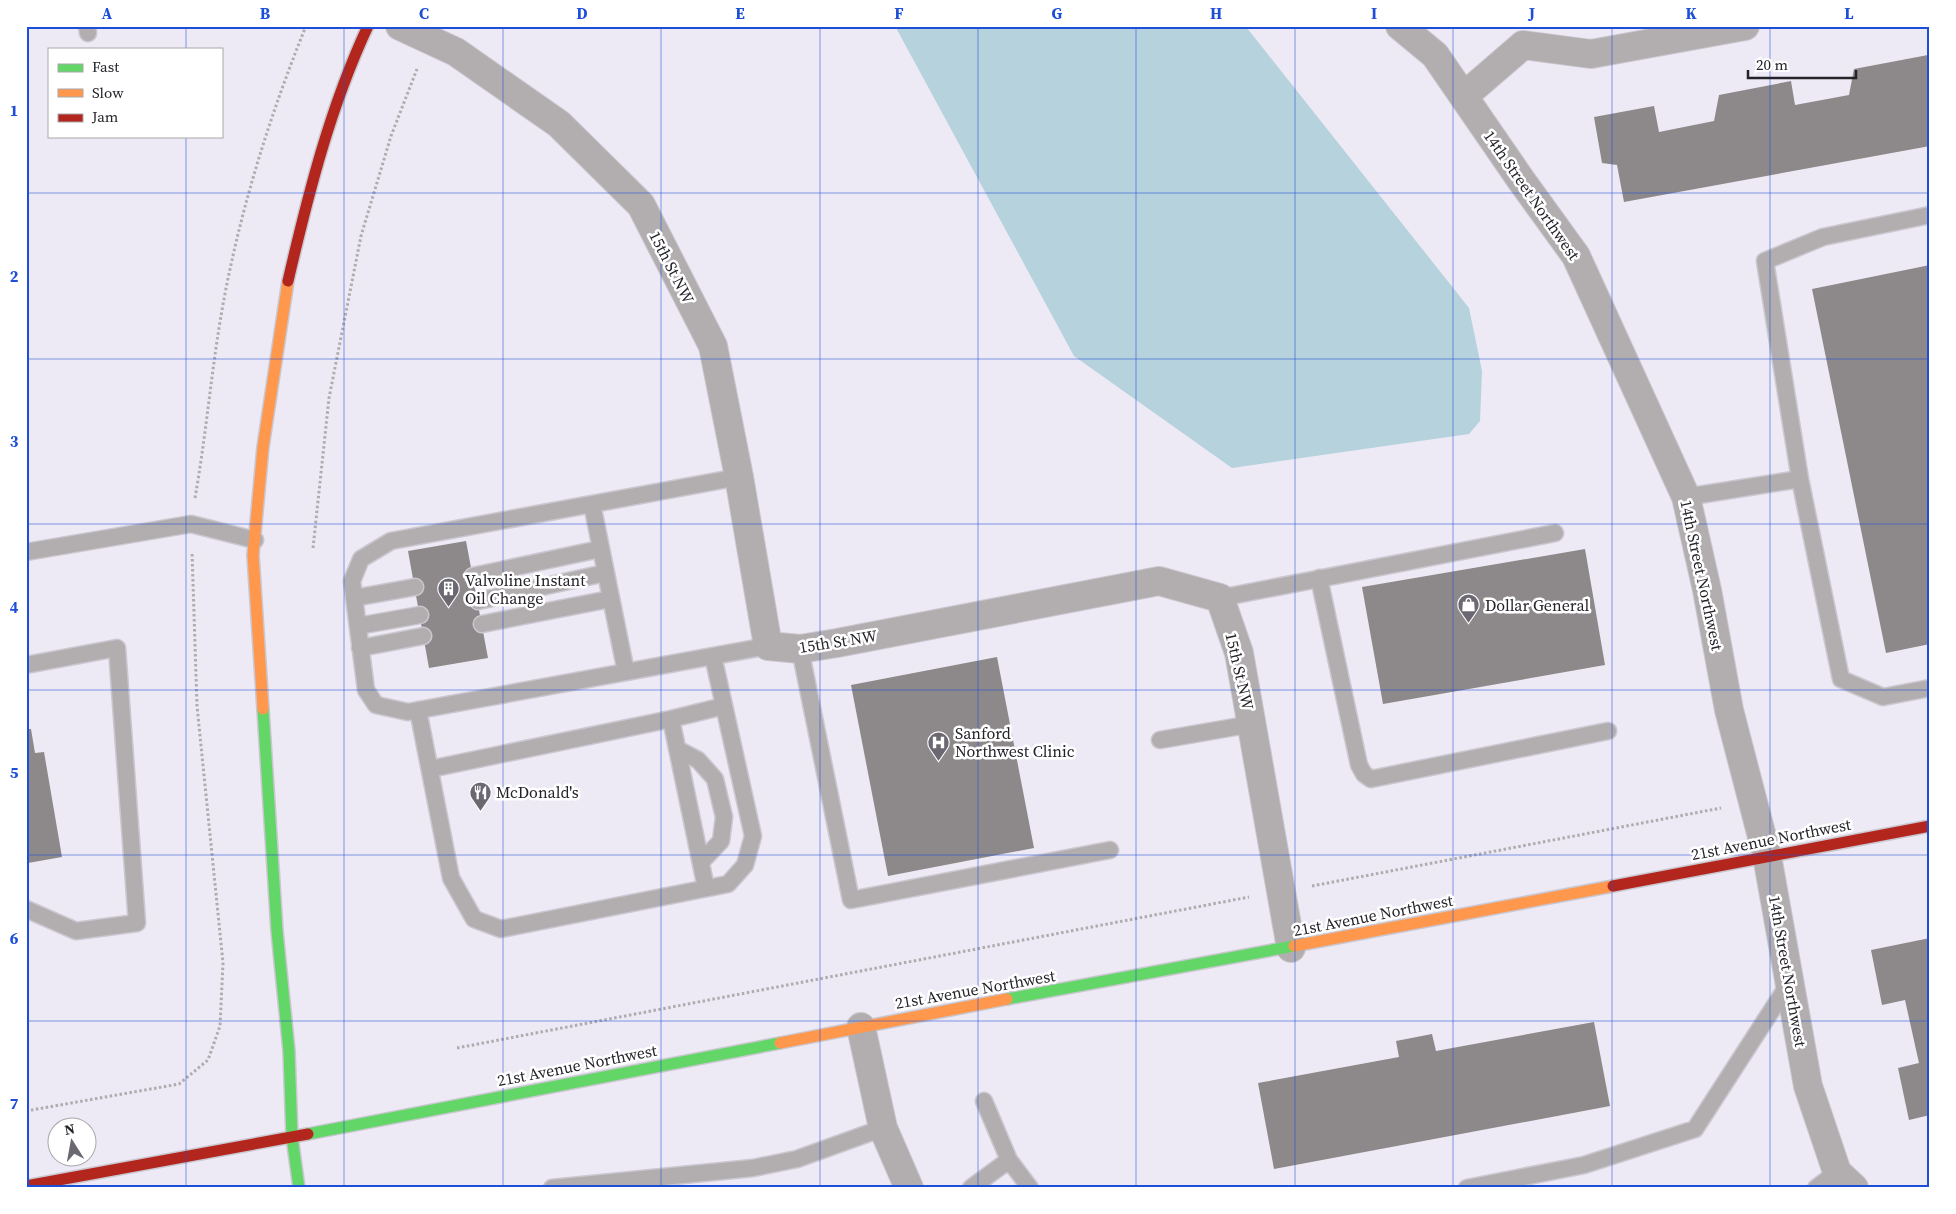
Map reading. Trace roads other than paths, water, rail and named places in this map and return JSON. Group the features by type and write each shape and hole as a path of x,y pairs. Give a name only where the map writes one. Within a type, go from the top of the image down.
{"street":[{"path":"299,1188 292,1137 289,1051 277,931 253,555 264,447 288,281 317,163 356,52 368,26"},
{"name":"15th St NW","path":"400,26 456,52 559,124 641,205 713,346 739,477 768,646 800,649 1159,582 1220,598 1239,653 1291,948"},
{"name":"14th Street Northwest","path":"1400,26 1435,55 1576,256 1686,497 1707,590 1729,710 1767,856 1808,1086 1836,1182"},
{"path":"1464,96 1523,45 1591,54 1745,26"},
{"name":"21st Avenue Northwest","path":"26,1186 1930,826"},
{"path":"861,1027 883,1128 910,1188"}],"lane":[{"path":"1930,215 1823,237 1765,261 1800,479 1841,679 1883,697 1930,688"},
{"path":"739,477 391,541 361,559 352,581 366,690 376,705 408,712 768,646"},
{"path":"1686,497 1800,479"},
{"path":"592,504 626,672"},
{"path":"26,552 191,524 254,540"},
{"path":"1220,598 1555,533"},
{"path":"472,576 600,549"},
{"path":"478,601 606,573"},
{"path":"1319,578 1359,765 1364,774 1371,779 1608,731"},
{"path":"354,598 415,587"},
{"path":"482,624 610,599"},
{"path":"358,626 420,614"},
{"path":"360,648 423,636"},
{"path":"26,665 117,648 137,923 76,931 26,909"},
{"path":"800,649 851,900 1110,850"},
{"path":"418,710 451,878 474,919 501,929 728,884 745,865 753,836 713,656"},
{"path":"430,769 671,719 724,706"},
{"path":"671,719 706,888"},
{"path":"1160,740 1252,724"},
{"path":"677,749 698,760 715,779 724,818 721,841 700,862"},
{"path":"1467,1188 1584,1165 1695,1129 1790,982"},
{"path":"984,1101 1008,1160 1030,1188"},
{"path":"552,1188 753,1168 797,1159 883,1128"},
{"path":"971,1188 1008,1160"}],"water":[{"path":"895,26 1244,26 1247,28 1469,308 1482,371 1480,421 1469,434 1232,468 1074,356"}],"place":[{"name":"Valvoline Instant Oil Change","path":"449,608"},
{"name":"Dollar General","path":"1469,624"},
{"name":"Sanford Northwest Clinic","path":"939,761"},
{"name":"McDonald's","path":"480,811"}]}
